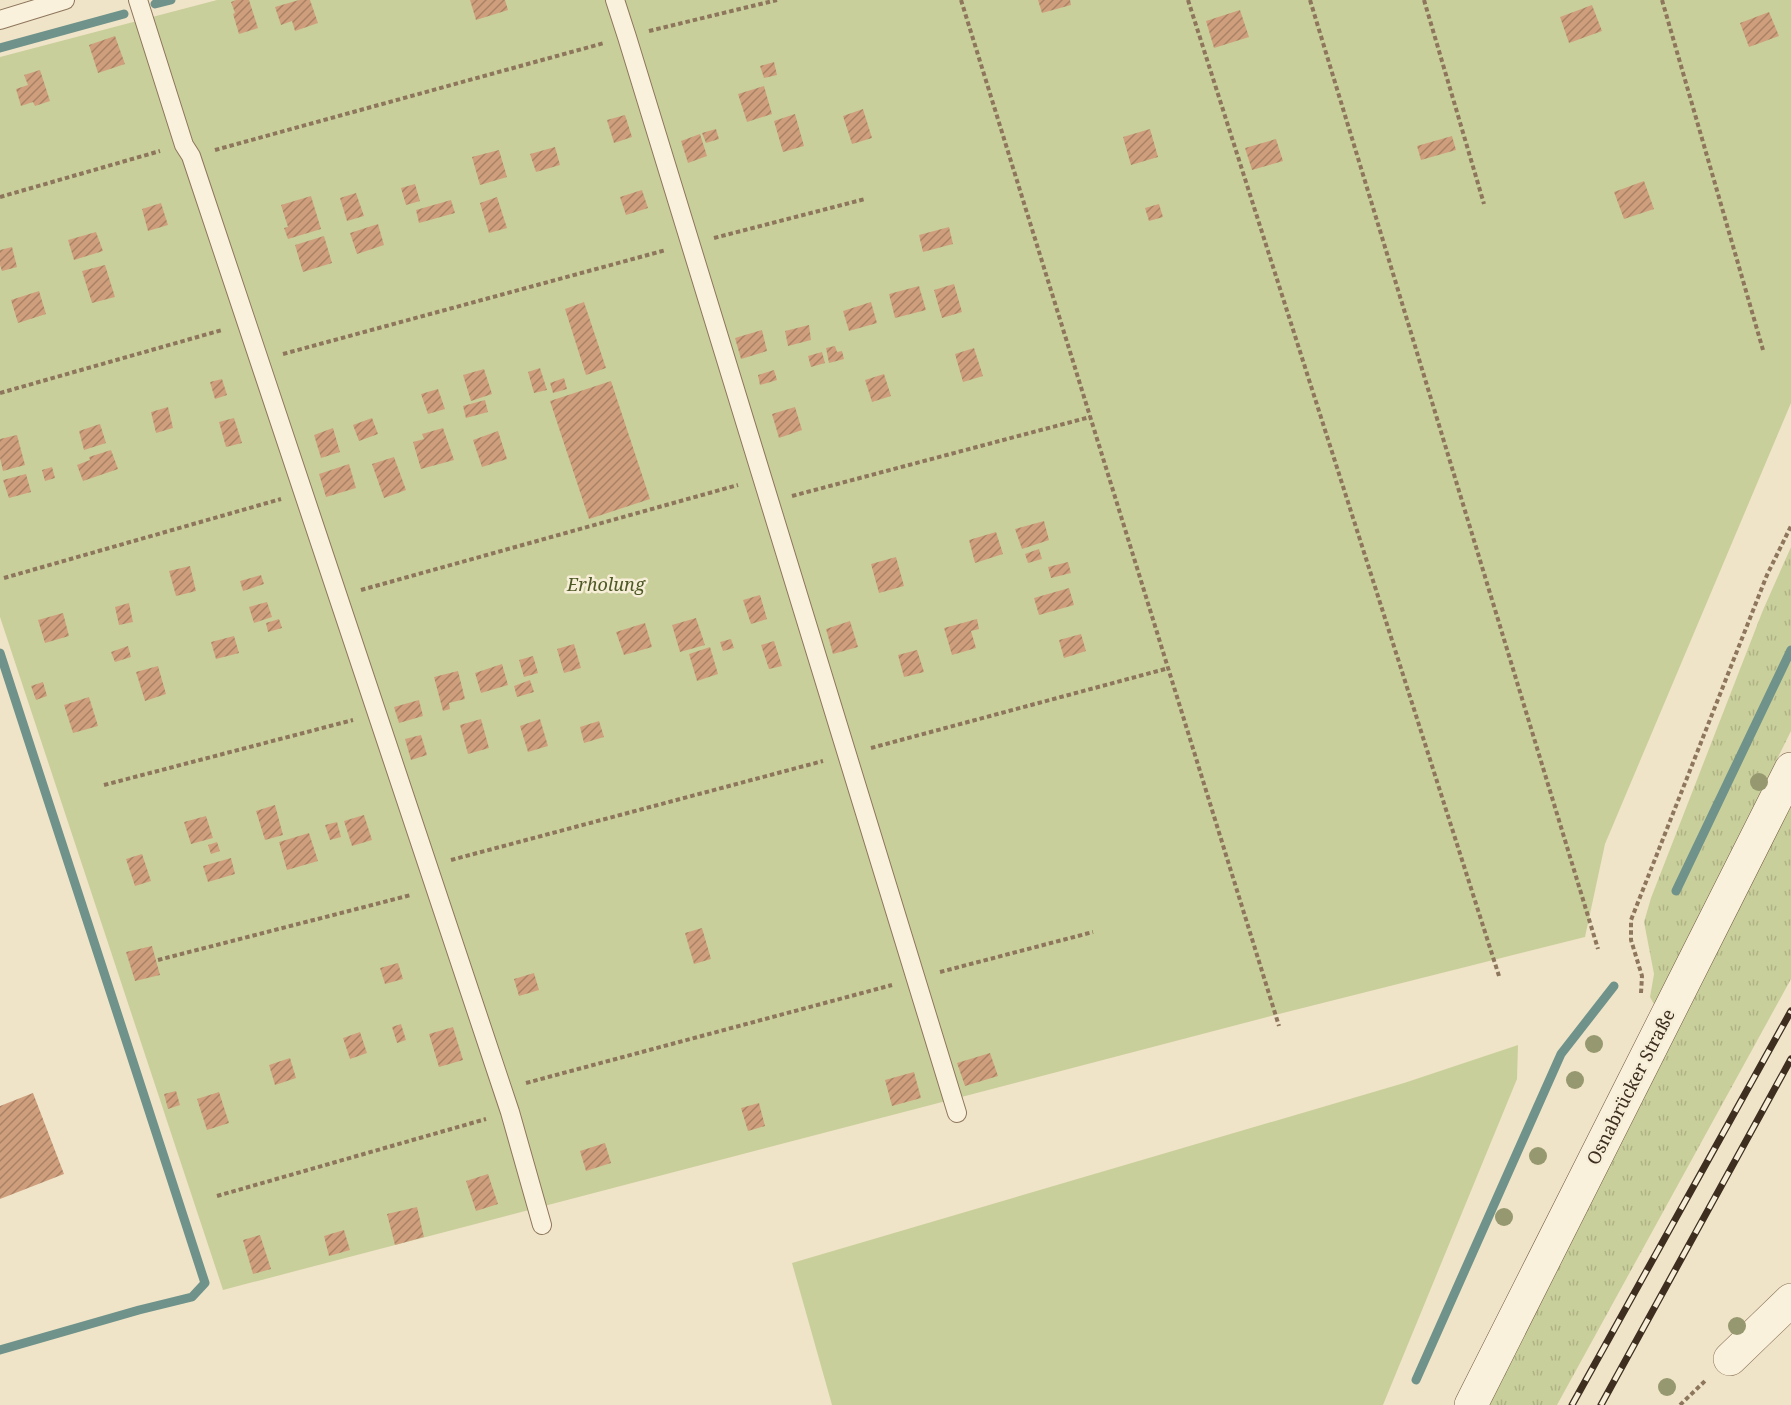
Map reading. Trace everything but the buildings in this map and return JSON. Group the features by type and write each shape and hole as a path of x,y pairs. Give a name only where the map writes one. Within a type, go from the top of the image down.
{"main road":[{"name":"Osnabrücker Straße","path":"1471,1405 1791,769"},
{"path":"1730,1359 1791,1300"}],"lane":[{"path":"0,20 65,0"},
{"path":"138,0 510,1112 542,1225"},
{"path":"615,0 957,1113"}],"path":[{"path":"0,197 777,0"},
{"path":"961,0 1279,1026"},
{"path":"1188,0 1499,976"},
{"path":"1310,0 1598,949"},
{"path":"1424,0 1484,204"},
{"path":"1662,0 1763,350"},
{"path":"259,360 865,199"},
{"path":"0,393 246,324"},
{"path":"770,502 1090,417"},
{"path":"338,596 762,479"},
{"path":"4,578 302,493"},
{"path":"1640,1001 1642,976 1631,939 1631,920 1767,575 1791,526"},
{"path":"427,866 1169,669"},
{"path":"104,785 377,713"},
{"path":"158,960 435,889"},
{"path":"502,1089 1093,932"},
{"path":"217,1196 510,1112"}],"green space":[{"name":"Erholung","path":"217,0 1791,0 1791,403 1605,844 1585,937 1275,1015 223,1290 0,617 0,57"},
{"path":"1791,547 1791,731 1655,1006 1650,997 1654,974 1644,922 1651,898 1763,610"},
{"path":"1791,802 1791,979 1557,1405 1489,1405"},
{"path":"1518,1045 1517,1079 1383,1405 832,1405 792,1263 1404,1083"}],"waterway":[{"path":"155,4 171,0"},
{"path":"0,48 124,14"},
{"path":"1676,891 1791,650"},
{"path":"0,653 205,1283 192,1297 0,1350"},
{"path":"1416,1380 1561,1054 1614,986"}],"railway":[{"path":"1572,1405 1791,1011"},
{"path":"1601,1405 1791,1059"}]}
